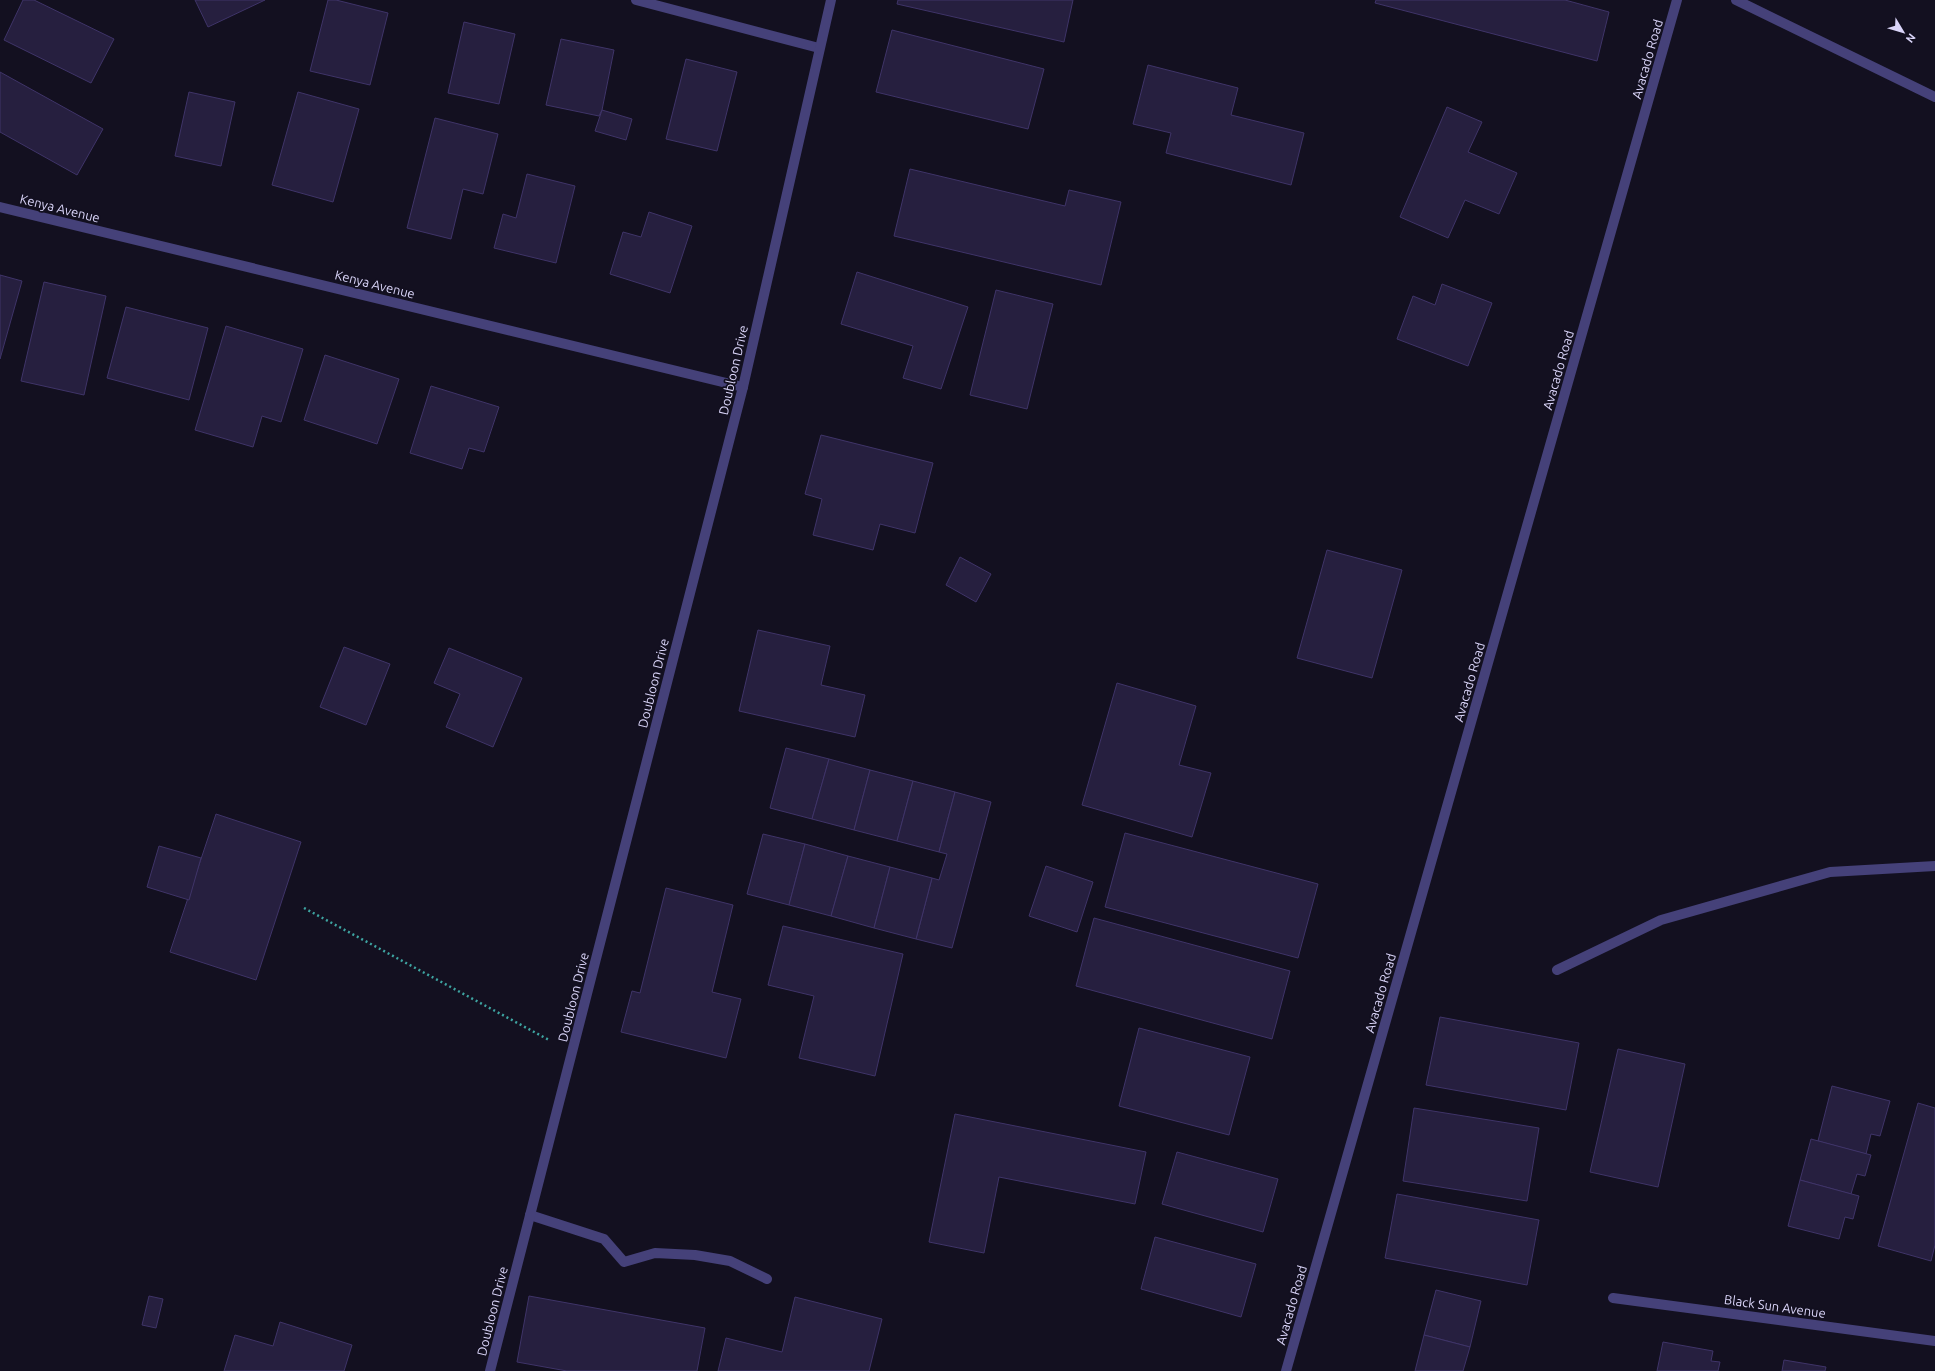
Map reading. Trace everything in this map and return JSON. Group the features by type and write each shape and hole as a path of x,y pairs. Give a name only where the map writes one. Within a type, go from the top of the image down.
{"street":[{"path":"636,0 819,48"},
{"name":"Doubloon Drive","path":"490,1371 743,387 831,0"},
{"name":"Avacado Road","path":"1286,1371 1677,0"},
{"path":"1736,0 1935,97"},
{"name":"Kenya Avenue","path":"0,207 743,387"},
{"path":"1557,970 1660,920 1830,872 1935,866"},
{"path":"530,1215 604,1239 624,1262 655,1252 696,1255 730,1261 767,1279"},
{"name":"Black Sun Avenue","path":"1613,1298 1935,1340"}],"path":[{"path":"304,908 572,1052"}],"building":[{"path":"23,0 34,0 114,39 91,83 4,40"},
{"path":"195,0 265,0 208,27"},
{"path":"328,0 336,0 388,13 370,85 310,71"},
{"path":"898,0 1073,0 1064,42 897,4"},
{"path":"1376,0 1565,0 1609,12 1597,61 1375,3"},
{"path":"464,22 515,34 499,104 448,93"},
{"path":"892,30 1044,69 1028,129 876,92"},
{"path":"561,39 614,50 602,110 599,116 546,105"},
{"path":"686,59 737,72 717,151 666,139"},
{"path":"1148,65 1238,88 1231,115 1304,133 1291,185 1166,153 1171,133 1133,124"},
{"path":"0,72 103,129 77,175 0,132"},
{"path":"189,92 235,102 221,166 175,156"},
{"path":"298,92 359,109 333,202 272,185"},
{"path":"1447,107 1482,122 1468,152 1517,173 1499,214 1465,200 1448,238 1400,217"},
{"path":"602,110 632,119 626,140 595,131"},
{"path":"435,118 498,134 483,194 463,189 451,239 407,228"},
{"path":"910,169 1065,206 1069,190 1121,202 1101,285 894,236"},
{"path":"527,174 575,186 556,263 494,248 503,214 516,218"},
{"path":"649,212 692,226 670,293 610,274 623,232 641,237"},
{"path":"857,272 968,307 941,389 903,378 913,346 841,324"},
{"path":"0,275 22,281 0,359"},
{"path":"44,282 106,296 84,395 21,381"},
{"path":"1442,284 1492,303 1468,366 1397,339 1413,296 1435,305"},
{"path":"996,290 1053,304 1027,409 970,395"},
{"path":"126,307 208,328 189,400 107,378"},
{"path":"226,326 303,349 281,422 262,416 253,447 195,430"},
{"path":"325,355 399,379 377,444 304,420"},
{"path":"431,386 499,407 484,452 469,448 462,469 410,453"},
{"path":"821,435 933,463 915,533 880,524 873,550 813,535 822,499 805,494"},
{"path":"1327,550 1402,570 1372,678 1297,658"},
{"path":"960,557 991,574 976,602 946,585"},
{"path":"758,630 830,646 821,685 865,695 855,737 739,711"},
{"path":"344,647 390,664 366,725 320,707"},
{"path":"449,648 522,678 493,747 446,727 460,694 434,683"},
{"path":"1117,683 1196,706 1179,765 1211,773 1192,837 1082,805"},
{"path":"786,748 829,759 812,819 770,808"},
{"path":"829,759 870,770 854,830 812,819"},
{"path":"870,770 913,781 897,841 854,830"},
{"path":"913,781 955,792 939,852 897,841"},
{"path":"955,792 991,802 952,948 916,939 932,878 939,880 947,854 939,852"},
{"path":"216,814 301,842 256,980 170,952"},
{"path":"1125,833 1318,884 1298,958 1105,907"},
{"path":"763,834 805,844 789,905 747,894"},
{"path":"805,844 848,856 831,916 789,905"},
{"path":"159,846 201,858 189,900 147,887"},
{"path":"848,856 890,867 874,928 831,916"},
{"path":"1046,866 1093,882 1077,932 1029,916"},
{"path":"890,867 932,878 916,939 874,928"},
{"path":"666,888 733,905 712,992 741,999 726,1058 621,1032 632,991 640,993"},
{"path":"1094,918 1290,971 1272,1039 1076,986"},
{"path":"783,926 903,954 875,1076 799,1058 814,996 768,985"},
{"path":"1440,1017 1579,1043 1566,1110 1426,1085"},
{"path":"1139,1028 1250,1057 1229,1135 1119,1106"},
{"path":"1618,1049 1685,1064 1658,1187 1590,1172"},
{"path":"1832,1086 1890,1101 1880,1136 1871,1134 1866,1154 1818,1141"},
{"path":"1918,1103 1935,1108 1935,1245 1931,1261 1878,1246"},
{"path":"1414,1108 1539,1128 1527,1201 1403,1181"},
{"path":"955,1114 1146,1152 1135,1204 999,1177 984,1253 929,1242"},
{"path":"1811,1139 1871,1155 1865,1176 1857,1174 1851,1194 1800,1180"},
{"path":"1177,1152 1278,1179 1263,1232 1162,1204"},
{"path":"1800,1180 1859,1196 1853,1219 1845,1217 1839,1239 1788,1226"},
{"path":"1397,1194 1539,1220 1527,1285 1385,1258"},
{"path":"1155,1237 1256,1264 1241,1317 1141,1289"},
{"path":"1436,1290 1481,1301 1470,1347 1424,1335"},
{"path":"149,1296 163,1299 156,1328 142,1325"},
{"path":"529,1296 705,1328 697,1371 567,1371 517,1362"},
{"path":"795,1297 882,1319 869,1371 718,1371 726,1338 782,1352"},
{"path":"280,1322 352,1345 344,1371 224,1371 235,1335 273,1346"},
{"path":"1424,1335 1470,1347 1463,1371 1415,1371"},
{"path":"1663,1342 1713,1351 1711,1361 1720,1362 1718,1371 1657,1371"},
{"path":"1784,1360 1826,1367 1825,1371 1782,1371"}]}
